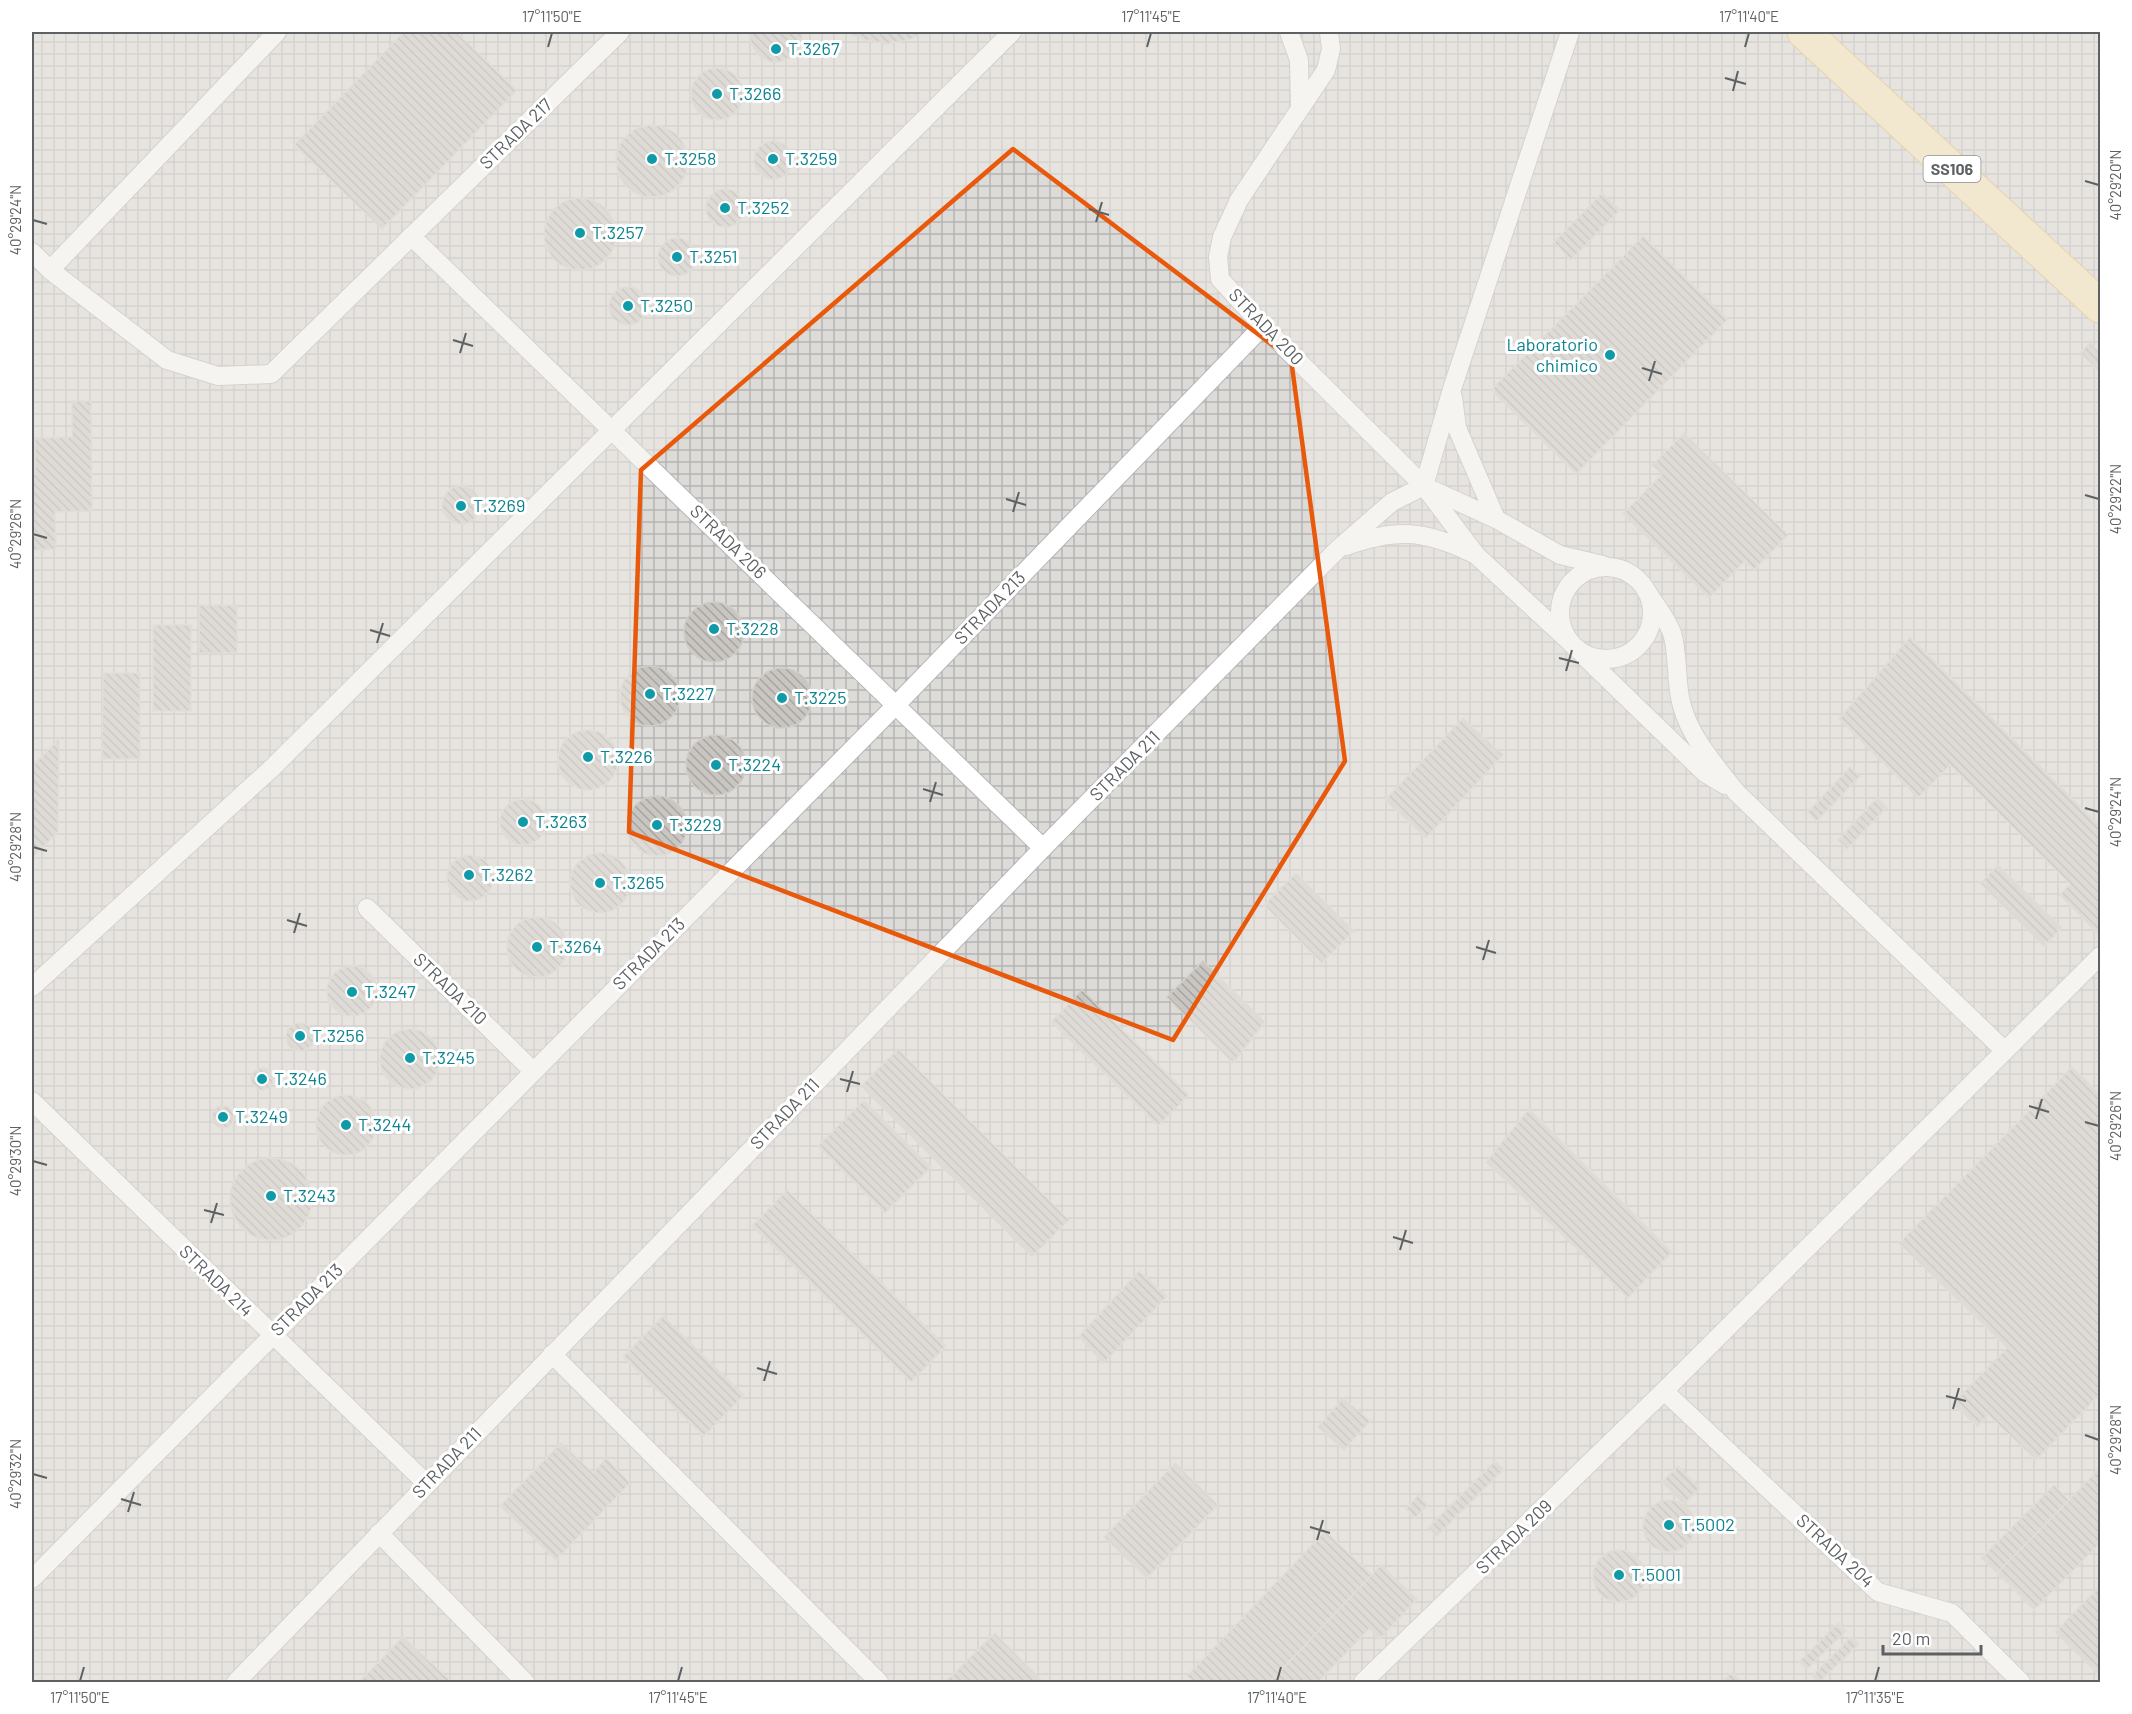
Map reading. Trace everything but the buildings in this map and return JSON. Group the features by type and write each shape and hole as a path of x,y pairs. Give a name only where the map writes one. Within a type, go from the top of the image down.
{"main road":[{"name":"SS106","path":"1804,32 2100,306"}],"lane":[{"path":"50,270 277,32"},
{"name":"STRADA 217","path":"32,252 50,270 167,360 218,376 271,374 620,32"},
{"path":"32,987 273,767 1012,32"},
{"path":"1289,32 1299,60 1300,108"},
{"name":"STRADA 200","path":"1329,32 1331,49 1326,70 1239,200 1222,237 1218,257 1220,279 1263,326 1424,486"},
{"path":"1424,486 1452,389 1570,32"},
{"name":"STRADA 206","path":"411,237 1043,848"},
{"name":"STRADA 213","path":"32,1579 896,705 1263,326"},
{"path":"1452,389 1457,428 1496,519"},
{"path":"1424,486 1496,519 1560,555 1626,571 1639,581 1671,631 1677,660 1681,704 1688,725 1704,751 1736,792 2004,1050"},
{"path":"1424,486 1476,555 1575,646 1705,773 1736,792"},
{"name":"STRADA 211","path":"236,1683 1043,848 1338,549 1392,502 1424,486"},
{"name":"STRADA 211","path":"1338,549 1362,540 1392,533 1415,534 1448,542 1476,555"},
{"path":"1612,567 1596,568 1582,573 1570,583 1562,597 1560,612 1562,627 1575,646 1594,658 1609,660 1624,656 1637,648 1652,622 1652,607 1648,593"},
{"name":"STRADA 210","path":"367,908 533,1071"},
{"name":"STRADA 209","path":"1363,1683 1664,1391 2100,956"},
{"name":"STRADA 214","path":"32,1101 427,1484"},
{"path":"552,1354 879,1683"},
{"name":"STRADA 204","path":"1664,1391 1878,1592 1952,1613 2021,1683"},
{"path":"379,1533 525,1683"}],"highlighted area":[{"path":"1013,149 1291,359 1345,761 1173,1040 629,832 641,470"}],"shaded area":[{"path":"32,32 2100,32 2100,1682 32,1682"}],"place":[{"name":"T.3267","path":"776,49"},
{"name":"T.3266","path":"717,94"},
{"name":"T.3258","path":"652,159"},
{"name":"T.3259","path":"773,159"},
{"name":"T.3252","path":"725,208"},
{"name":"T.3257","path":"580,233"},
{"name":"T.3251","path":"677,257"},
{"name":"T.3250","path":"628,306"},
{"name":"Laboratorio chimico","path":"1610,355"},
{"name":"T.3269","path":"461,506"},
{"name":"T.3228","path":"714,629"},
{"name":"T.3227","path":"650,694"},
{"name":"T.3225","path":"782,698"},
{"name":"T.3226","path":"588,757"},
{"name":"T.3224","path":"716,765"},
{"name":"T.3263","path":"523,822"},
{"name":"T.3229","path":"657,825"},
{"name":"T.3262","path":"469,875"},
{"name":"T.3265","path":"600,883"},
{"name":"T.3264","path":"537,947"},
{"name":"T.3247","path":"352,992"},
{"name":"T.3256","path":"300,1036"},
{"name":"T.3245","path":"410,1058"},
{"name":"T.3246","path":"262,1079"},
{"name":"T.3249","path":"223,1117"},
{"name":"T.3244","path":"346,1125"},
{"name":"T.3243","path":"271,1196"},
{"name":"T.5002","path":"1669,1525"},
{"name":"T.5001","path":"1619,1575"}]}
